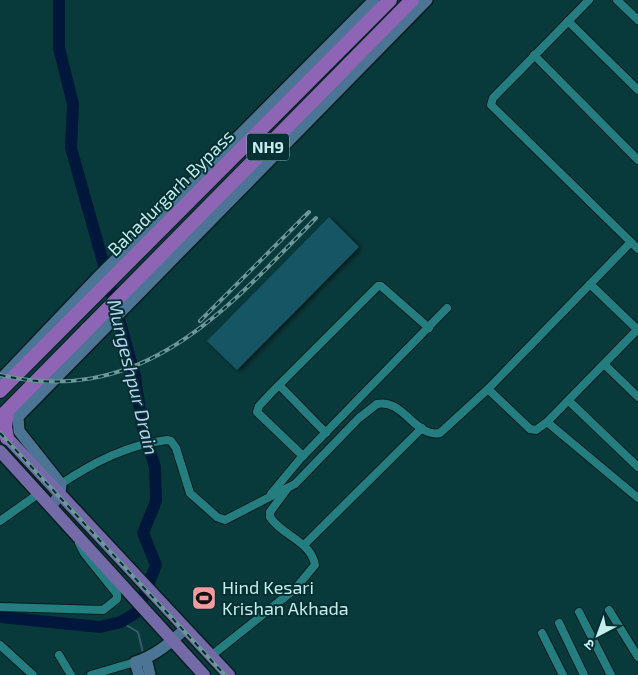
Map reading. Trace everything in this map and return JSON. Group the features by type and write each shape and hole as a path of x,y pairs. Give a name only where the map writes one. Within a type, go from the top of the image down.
{"highway":[{"name":"Bahadurgarh Bypass","path":"3,415 104,321 122,294 396,24 412,0"},
{"name":"Bahadurgarh Bypass","path":"1,390 99,294 117,267 382,3"},
{"path":"382,3 396,24"},
{"path":"2,440 5,427 3,415"}],"main road":[{"path":"229,675 102,539 61,489 19,431 18,417 104,321 126,309 396,24 427,0"},
{"path":"1,390 2,378 96,279 117,267"},
{"path":"2,440 61,489"},
{"path":"2,440 38,494 204,675"},
{"path":"51,507 61,489"},
{"path":"140,660 184,628"},
{"path":"139,675 140,660"},
{"path":"140,660 150,675"}],"street":[{"path":"589,0 493,98 491,105 638,249"},
{"path":"617,0 638,20"},
{"path":"568,21 638,90"},
{"path":"534,56 638,160"},
{"path":"210,656 295,588 312,571 315,565 314,556 270,516 270,512 287,490 359,418 377,404 392,405 422,428 434,434 445,430 488,389 631,242"},
{"path":"488,389 530,428 536,430 569,401 638,330 590,284"},
{"path":"303,456 257,412 259,406 279,385 378,286 381,286 429,328"},
{"path":"270,495 303,456 447,308"},
{"path":"604,364 638,397"},
{"path":"279,385 326,433"},
{"path":"569,401 638,467"},
{"path":"547,422 638,498"},
{"path":"304,545 422,428"},
{"path":"61,489 100,460 126,449 167,440 174,444 190,493 196,500 223,520 270,495 287,490"},
{"path":"0,521 38,494"},
{"path":"0,607 103,610 117,599 117,594 84,553 74,534"},
{"path":"609,610 638,657"},
{"path":"579,612 611,675"},
{"path":"560,623 584,675"},
{"path":"542,633 563,675"},
{"path":"0,645 33,675"},
{"path":"59,655 71,675"},
{"path":"91,675 140,660"}],"building":[{"path":"329,217 359,247 237,370 207,341"}],"waterway":[{"name":"Mungeshpur Drain","path":"0,617 100,627 121,622 137,612 156,565 143,533 156,501 155,467 142,425 135,376 71,148 73,104 59,48 59,0"},
{"path":"121,622 138,632 143,653"}],"railway":[{"path":"200,321 309,212"},
{"path":"0,375 51,382 97,377 139,364 178,343 214,317 249,286 316,218"},
{"path":"0,433 225,675"}],"place":[{"name":"Hind Kesari Krishan Akhada","path":"204,598"}]}
